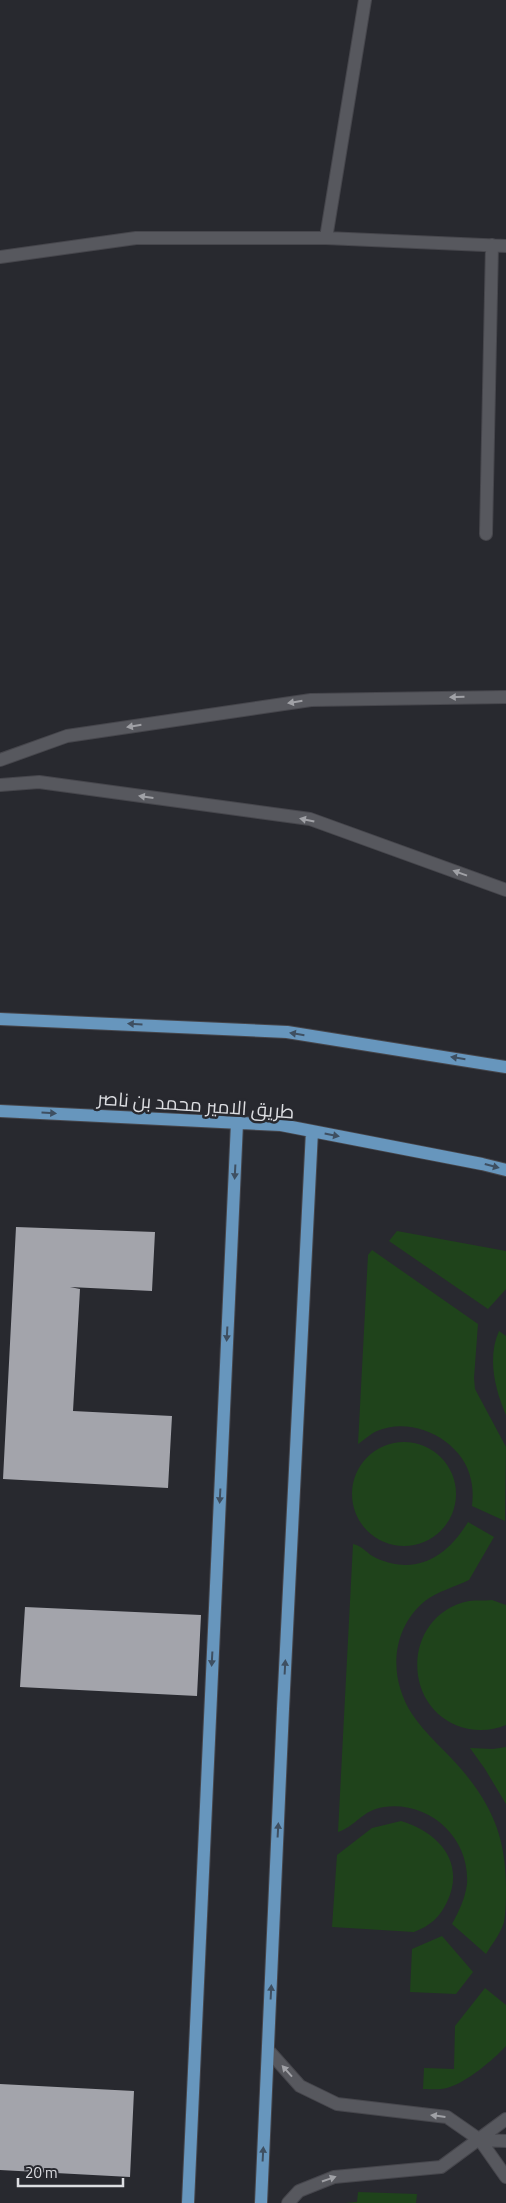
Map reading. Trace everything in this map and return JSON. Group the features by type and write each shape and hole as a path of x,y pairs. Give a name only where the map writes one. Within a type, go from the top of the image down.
{"main road":[{"path":"0,1018 287,1032 506,1067"},
{"name":"طريق الامير محمد بن ناصر","path":"0,1111 281,1125 506,1170"},
{"path":"188,2203 237,1123"},
{"path":"261,2203 312,1132"}],"street":[{"path":"326,238 364,0"},
{"path":"0,257 136,238 326,238 506,246"},
{"path":"486,534 492,245"},
{"path":"0,760 67,736 311,700 506,697"},
{"path":"0,785 39,782 310,819 506,890"},
{"path":"268,2050 300,2086 337,2104 447,2117 480,2140 506,2177"},
{"path":"288,2203 299,2192 334,2176 442,2167 506,2119"},
{"path":"480,2140 506,2141"}],"green space":[{"path":"397,1231 506,1251 506,1289 488,1309 389,1241"},
{"path":"372,1250 478,1324 474,1378 475,1389 506,1447 505,1521 472,1506 472,1486 466,1466 448,1443 435,1435 421,1429 406,1426 391,1427 374,1432 358,1444 368,1255"},
{"path":"499,1331 506,1336 506,1415 496,1384 493,1363 495,1341"},
{"path":"404,1442 424,1446 441,1457 452,1474 456,1494 452,1514 441,1531 424,1542 404,1546 384,1542 367,1531 356,1514 352,1494 356,1474 367,1457 384,1446"},
{"path":"468,1522 494,1537 469,1580 430,1598 414,1612 405,1625 400,1639 397,1669 399,1685 404,1700 412,1714 423,1729 456,1763 473,1784 496,1824 505,1870 505,1918 501,1930 486,1954 452,1924 465,1895 467,1884 466,1867 462,1852 444,1826 417,1810 401,1807 384,1807 370,1811 344,1830 338,1832 353,1544 360,1546 376,1558 391,1563 417,1564 440,1554 460,1534"},
{"path":"492,1600 506,1605 506,1725 488,1730 469,1729 446,1720 430,1705 420,1686 417,1665 420,1644 430,1625 446,1610 469,1601"},
{"path":"506,1747 506,1804 470,1748 493,1749"},
{"path":"401,1821 414,1826 437,1841 451,1862 453,1874 452,1887 441,1912 430,1924 414,1932 332,1927 337,1855 372,1828"},
{"path":"442,1936 473,1972 456,1994 410,1992 412,1949"},
{"path":"485,1988 506,2005 506,2046 487,2064 462,2081 444,2089 423,2089 424,2068 454,2069 455,2026"},
{"path":"358,2192 417,2194 416,2203 345,2203 357,2202"}],"building":[{"path":"16,1227 155,1232 152,1291 70,1287 80,1289 73,1411 172,1416 168,1488 3,1479"},
{"path":"25,1607 201,1615 197,1696 20,1687"},
{"path":"0,2084 134,2091 130,2177 0,2170"}]}
